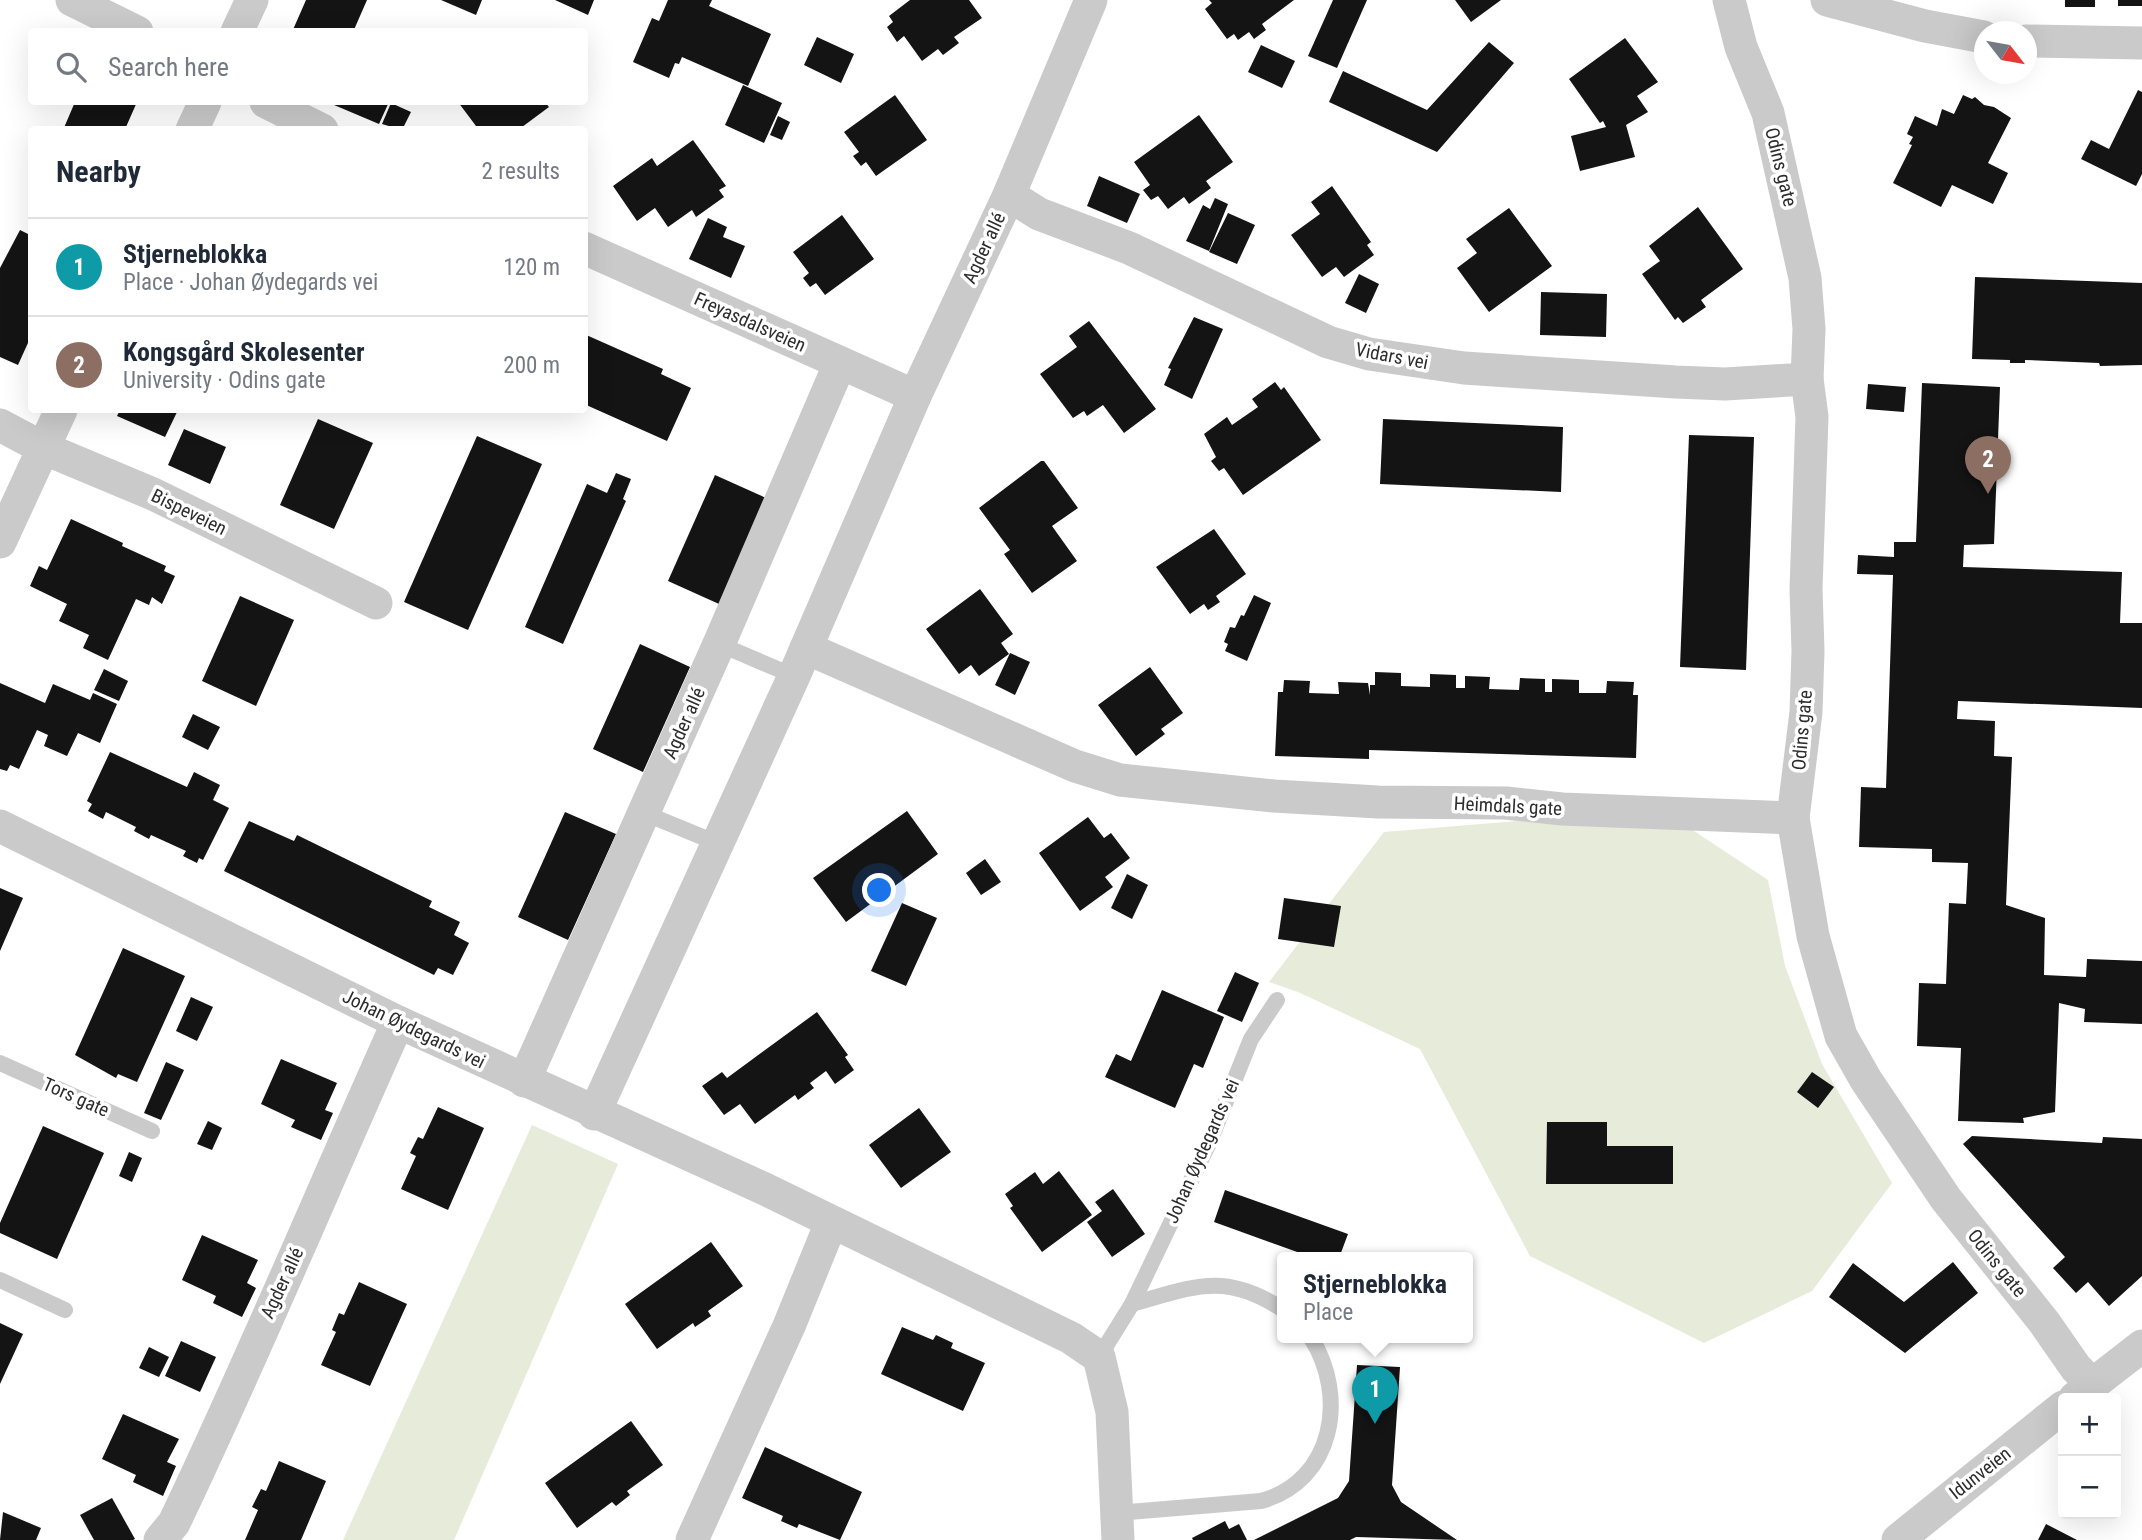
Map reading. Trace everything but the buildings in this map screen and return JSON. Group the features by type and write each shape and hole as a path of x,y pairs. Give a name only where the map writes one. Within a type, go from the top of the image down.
{"street":[{"path":"72,0 129,28"},
{"path":"239,28 252,0"},
{"name":"Agder allé","path":"594,1114 800,662 915,396 1009,195 1091,0"},
{"name":"Odins gate","path":"1729,0 1741,47 1768,113 1794,219 1805,278 1809,328 1807,379 1812,417 1807,589 1808,663 1806,712 1793,818 1813,936 1841,1036 1866,1080 1924,1170 2076,1368 2083,1391"},
{"path":"1827,0 1925,26 1974,35"},
{"path":"2037,41 2142,43"},
{"path":"194,126 204,105"},
{"path":"272,105 314,126"},
{"name":"Vidars vei","path":"1009,195 1039,214 1129,247 1317,337 1369,354 1464,368 1688,382 1725,384 1807,379"},
{"name":"Freyasdalsveien","path":"588,250 915,396"},
{"name":"Agder allé","path":"524,1081 719,644 840,363"},
{"path":"0,542 60,413"},
{"name":"Bispeveien","path":"0,425 43,448 153,494 376,603"},
{"name":"Heimdals gate","path":"800,662 1075,766 1120,780 1378,802 1506,803 1562,809 1793,818"},
{"name":"Johan Øydegards vei","path":"0,826 398,1022 594,1114 767,1190 1025,1314 1099,1357"},
{"name":"Agder allé","path":"160,1540 174,1523 230,1406 261,1329 398,1022"},
{"path":"692,1540 789,1326 831,1223"},
{"path":"2083,1391 2142,1346"},
{"path":"1099,1357 1112,1412 1117,1526"},
{"name":"Idunveien","path":"1898,1540 2058,1411"}],"lane":[{"path":"719,644 800,662"},
{"path":"644,813 717,843"},
{"name":"Johan Øydegards vei","path":"1099,1357 1132,1304 1210,1141 1251,1039 1277,1000"},
{"name":"Tors gate","path":"0,1063 152,1131"},
{"path":"0,1280 65,1310"},
{"path":"1132,1304 1187,1287 1209,1284 1238,1289 1277,1305"},
{"path":"1117,1526 1278,1497 1305,1476 1323,1450 1332,1411 1326,1367 1314,1343"}],"green space":[{"path":"1661,809 1768,880 1785,966 1822,1064 1892,1183 1812,1291 1704,1343 1530,1256 1420,1049 1298,992 1269,982 1384,832"},
{"path":"532,1125 618,1164 454,1540 343,1540"}],"place":[{"name":"Kongsgård Skolesenter","path":"1988,494"},
{"name":"Stjerneblokka","path":"1375,1424"}]}
